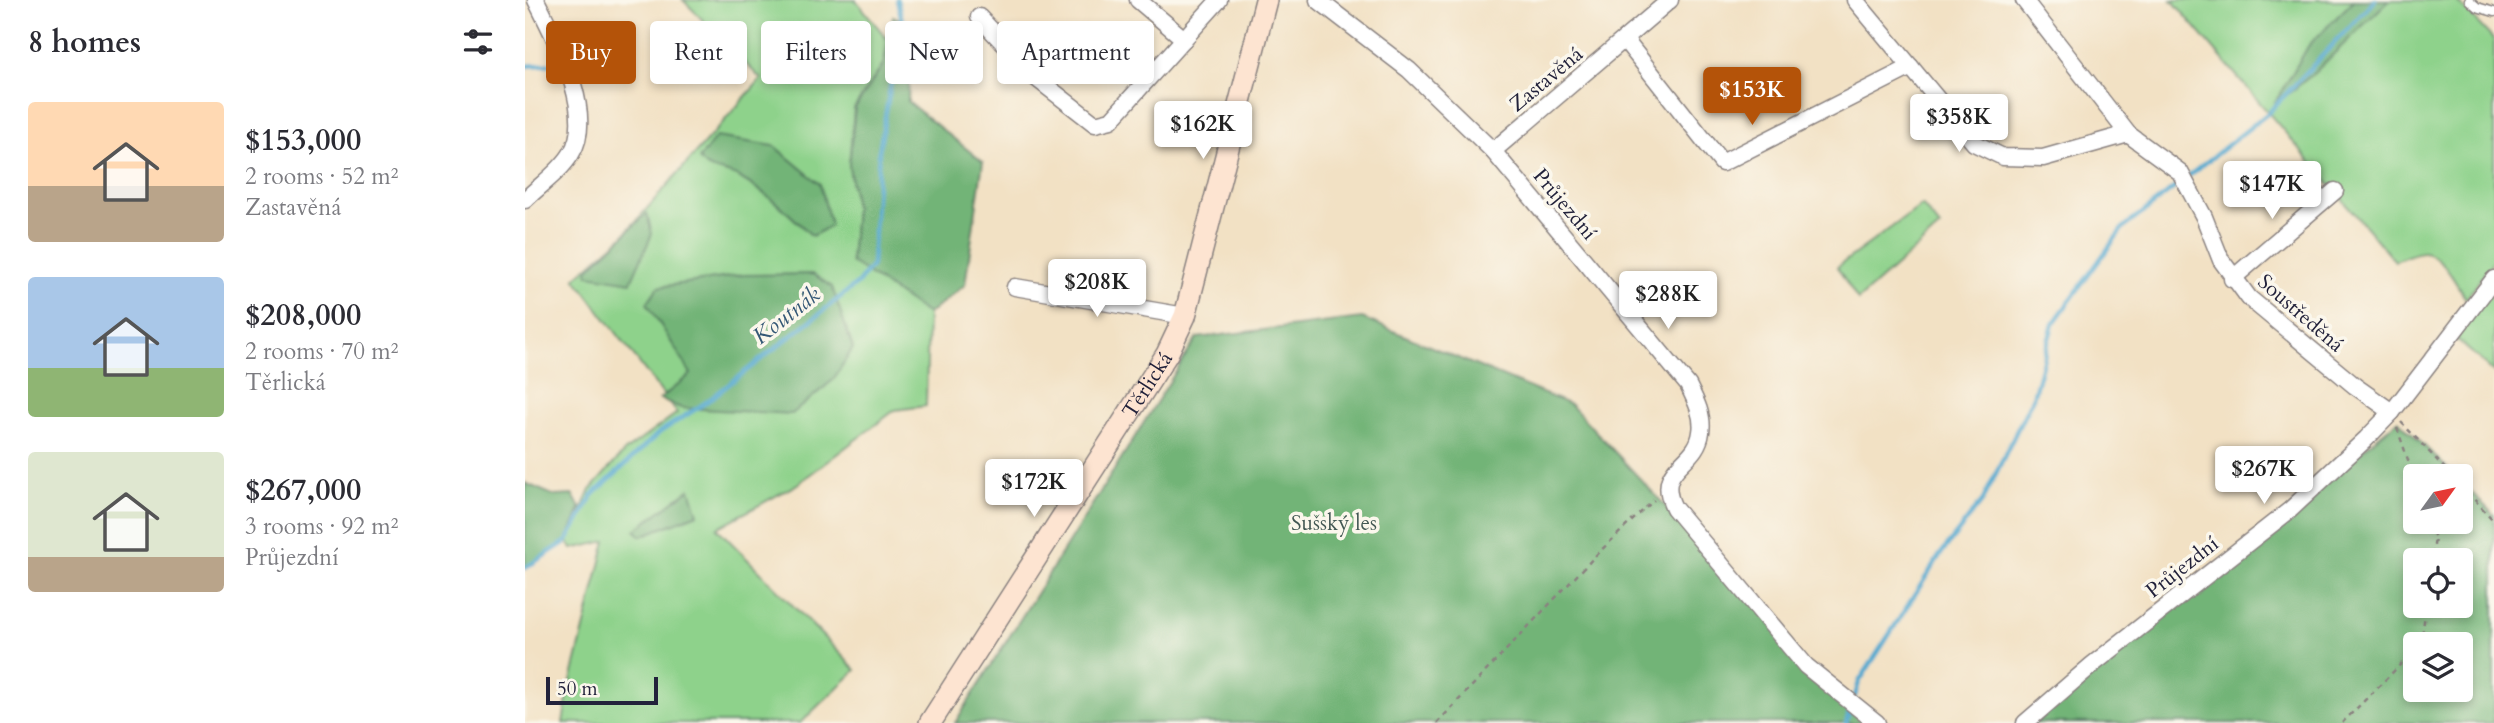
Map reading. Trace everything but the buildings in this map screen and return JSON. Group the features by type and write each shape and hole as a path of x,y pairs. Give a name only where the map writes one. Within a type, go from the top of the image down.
{"main road":[{"name":"Těrlická","path":"930,723 1167,354 1185,316 1266,0"}],"street":[{"path":"525,200 567,159 579,132 579,103 536,0"},
{"path":"1138,0 1184,39"},
{"path":"979,17 1036,78 1095,124 1111,120 1219,0"},
{"name":"Průjezdní","path":"1318,0 1409,69 1493,151 1688,385 1701,418 1702,431 1693,450 1668,480 1667,495"},
{"name":"Zastavěná","path":"1493,151 1670,0"},
{"path":"1855,0 1974,143 2003,157 2043,158 2128,134"},
{"name":"Soustředěná","path":"2024,0 2128,134 2180,172 2232,279 2249,298 2312,352 2392,412"},
{"path":"1625,40 1722,163 1911,67"},
{"path":"2232,279 2335,191"},
{"name":"Průjezdní","path":"2025,723 2092,665 2290,510 2392,412 2494,279"},
{"path":"1015,287 1185,316"},
{"path":"1667,495 1703,547 1806,666 1877,723"}],"lane":[{"path":"2469,0 2477,7 2494,12"}],"path":[{"path":"2392,412 2441,464"},
{"path":"2392,412 2410,464"},
{"path":"1437,723 1598,553 1650,502 1667,495"},
{"path":"2473,498 2494,521"},
{"path":"2342,723 2403,662"}],"green space":[{"path":"683,0 856,0 885,36 885,59 871,82 871,21 761,21 761,79 747,65 747,21 704,21"},
{"path":"2172,0 2354,0 2309,45 2275,104 2314,73 2389,0 2456,0 2494,40 2494,260 2466,299 2442,263 2430,253 2416,253 2395,261"},
{"path":"2354,0 2389,0 2314,73 2273,106 2309,45"},
{"path":"885,58 885,84 909,84 908,102 983,162 965,285 928,314 851,262 855,208 849,166 855,108"},
{"path":"761,79 761,84 870,84 854,108 849,166 855,208 851,262 928,314 926,406 895,410 796,485 717,528 856,670 800,723 563,723 606,541 572,549 567,541 590,490 624,452 677,413 575,278 621,238"},
{"path":"716,137 774,146 820,184 831,226 812,236 759,190 738,177 712,169 703,163 699,159"},
{"path":"1922,205 1940,227 1858,300 1837,267"},
{"path":"647,213 652,234 631,282 588,275 588,270"},
{"path":"813,274 832,287 853,348 833,380 792,414 681,408 660,399 691,374 647,303 658,287 743,275"},
{"path":"2494,284 2494,372 2455,338"},
{"name":"Sušský les","path":"1362,318 1571,405 1730,575 1806,666 1877,723 955,723 1197,338"},
{"path":"2398,420 2443,464 2403,464 2403,534 2473,534 2473,494 2494,515 2494,723 2035,723"},
{"path":"525,483 555,496 573,495 580,508 567,541 525,568"},
{"path":"690,489 698,514 641,536 635,530"}],"waterway":[{"name":"Koutnák","path":"525,568 567,541 593,495 660,432 705,403 814,318 858,283 872,265 879,151 902,20 897,0"},
{"path":"2190,175 2267,114 2375,0"},
{"path":"525,66 546,65"},
{"path":"1855,696 1859,682 1940,555 1983,500 2033,397 2053,324 2122,229 2179,184"},
{"path":"1846,723 1849,713"}]}
